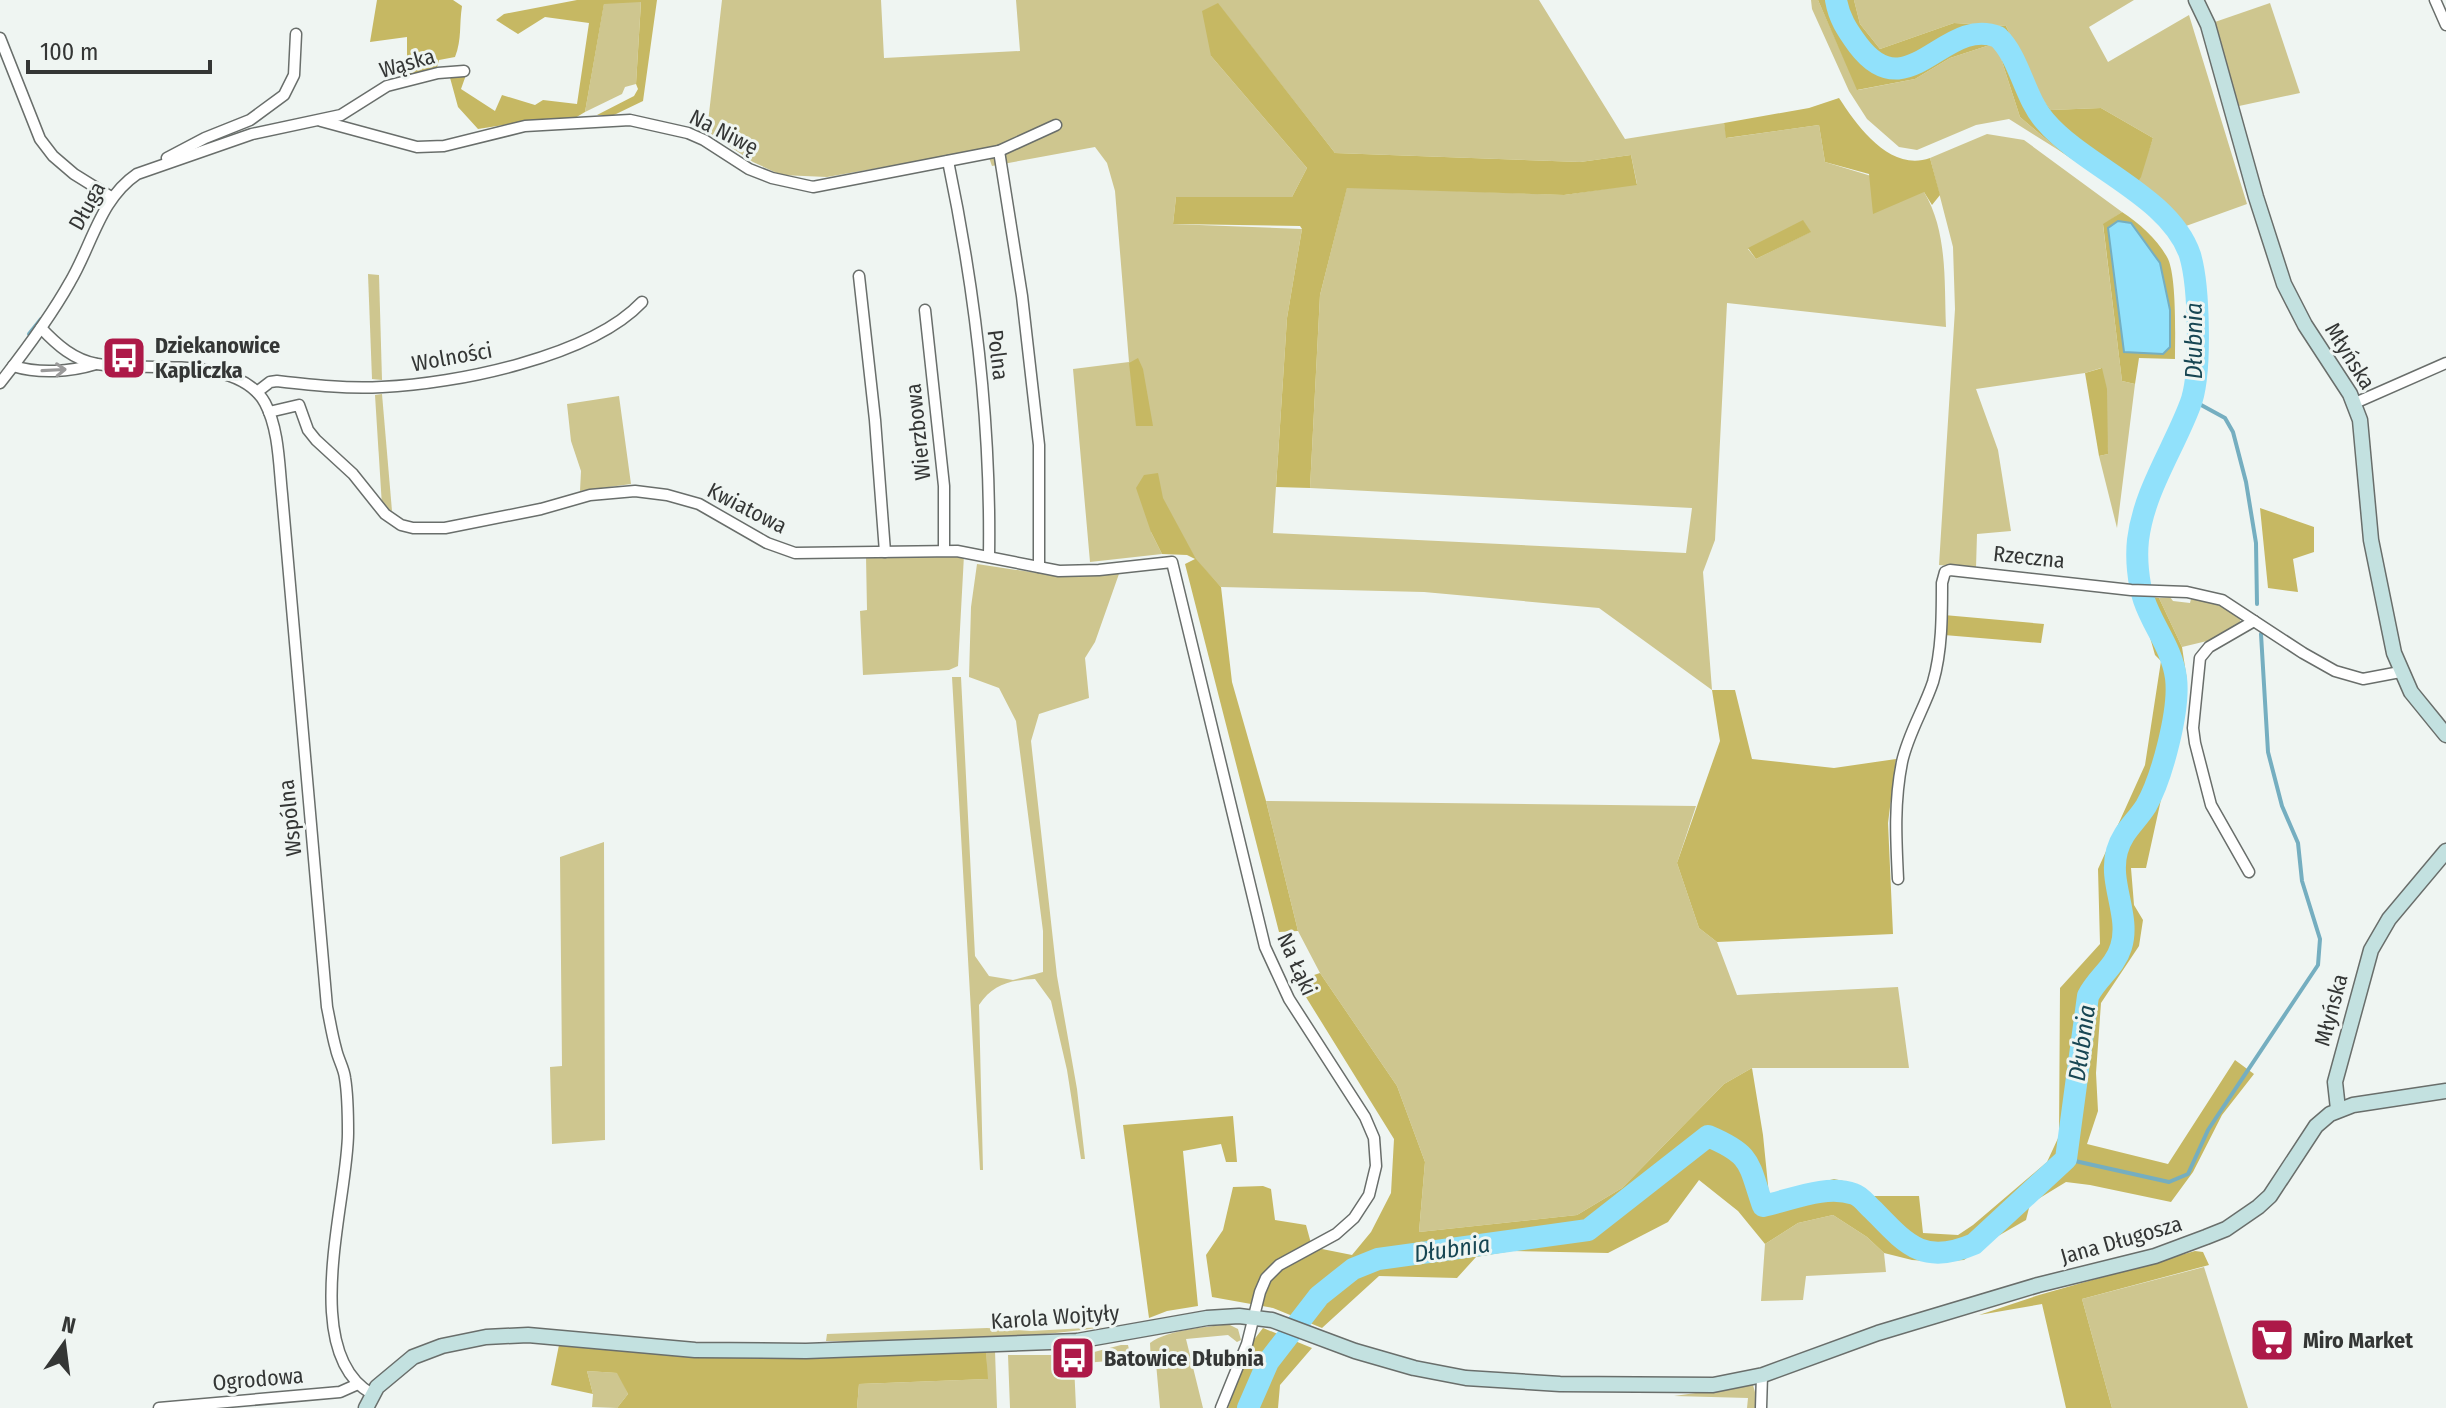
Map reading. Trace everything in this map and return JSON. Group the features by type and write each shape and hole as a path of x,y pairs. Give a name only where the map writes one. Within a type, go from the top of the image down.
{"street":[{"name":"Młyńska","path":"2196,0 2208,25 2284,284 2305,325 2355,403 2363,435 2373,554 2400,672 2411,692 2446,735"},
{"path":"2435,0 2446,25"},
{"path":"137,174 205,138 250,120 284,95 294,75 296,34"},
{"path":"0,38 40,139 53,156 74,174 111,197"},
{"name":"Wąska","path":"321,121 350,112 387,86 438,73 464,71"},
{"name":"Na Niwę","path":"321,121 417,147 444,146 525,126 630,120 688,133 749,169 772,178 813,187 999,151 1056,125"},
{"name":"Długa","path":"0,383 71,281 111,197 123,183 137,174 252,134 321,121"},
{"path":"999,151 1022,296 1038,433 1041,486 1039,567"},
{"name":"Polna","path":"948,161 961,231 983,398 990,491 989,556"},
{"path":"859,276 875,420 885,552"},
{"name":"Wolności","path":"257,392 270,382 277,381 379,388 480,374 571,346 614,324 642,302"},
{"name":"Wierzbowa","path":"925,310 944,486 944,550"},
{"path":"41,328 63,350 96,364 219,373 245,382 257,392"},
{"path":"2355,403 2446,363"},
{"path":"13,366 49,371 96,364"},
{"name":"Wspólna","path":"257,392 269,412 281,481 327,1007 346,1089 346,1157 334,1238 332,1296 335,1331 343,1365 369,1401"},
{"name":"Kwiatowa","path":"269,412 299,405 308,430 316,440 353,474 385,514 409,528 445,528 541,509 590,495 635,491 667,495 699,504 786,551 944,550 1059,571 1172,562"},
{"name":"Na Łąki","path":"1172,562 1265,947 1289,999 1365,1117 1376,1152 1373,1183 1359,1212 1336,1234 1274,1269 1261,1287 1256,1316 1221,1408"},
{"name":"Rzeczna","path":"1898,879 1894,846 1896,795 1903,759 1938,659 1945,572 1994,573 2131,590 2187,592 2222,600 2335,671 2363,679 2400,672"},
{"path":"2249,872 2211,805 2193,728 2200,658 2209,647 2254,621"},
{"name":"Młyńska","path":"2338,1109 2335,1082 2371,950 2389,919 2446,851"},
{"path":"2338,1109 2376,1100 2446,1091"},
{"name":"Jana Długosza","path":"1762,1375 1878,1333 2038,1285 2155,1256 2226,1229 2270,1196 2316,1126 2338,1109"},
{"name":"Karola Wojtyły","path":"369,1401 389,1375 413,1357 442,1346 496,1336 528,1335 695,1350 793,1352 1077,1341 1207,1318 1256,1316 1414,1368 1466,1378 1701,1385 1762,1375"},
{"path":"1761,1408 1762,1375"},
{"name":"Ogrodowa","path":"159,1408 340,1392 358,1384"}],"shaded area":[{"path":"377,0 453,0 462,6 455,57 439,60 436,71 407,77 407,37 370,42"},
{"path":"577,0 657,0 643,101 614,115 597,115 634,96 638,89 641,2 604,4 585,112 575,118 478,129 458,107 449,74 466,75 461,89 495,111 502,95 535,105 543,100 577,104 589,23 545,17 518,34 496,20 504,14"},
{"path":"722,0 881,0 884,58 1020,51 1016,0 1539,0 1625,139 1724,123 1727,138 1819,125 1825,162 1924,192 1932,207 1941,240 1946,327 1727,303 1715,540 1703,572 1712,690 1599,608 1424,592 1221,587 1196,560 1162,498 1151,532 1162,554 1090,562 1073,369 1129,362 1115,191 1107,163 1095,147 992,166 986,149 827,177 781,175 753,162 707,131","holes":["1218,4 1335,153 1580,162 1631,155 1637,184 1564,195 1347,187 1320,295 1310,488 1692,508 1686,553 1273,533 1287,318 1302,229 1173,224 1176,197 1292,197 1307,168 1211,56","1803,221 1810,232 1756,259 1748,249"]},
{"path":"1811,0 1818,0 1858,90 1915,79 1950,58 1996,43 2020,117 2060,151 2009,119 1976,125 1917,150 1899,147 1867,119 1849,91 1812,9"},
{"path":"1818,0 1854,0 1860,24 1880,49 1954,23 2006,26 2039,94 2051,110 2101,108 2153,138 2141,177 2128,197 2060,151 2020,117 1996,43 1950,58 1915,79 1857,90"},
{"path":"1854,0 2134,0 2089,27 2108,62 2189,15 2247,204 2186,226 2138,181 2153,138 2101,108 2051,110 2039,94 2006,26 1954,23 1880,49 1860,24"},
{"path":"641,1 636,84 625,87 622,94 585,112 604,3"},
{"path":"1218,3 1335,153 1580,162 1631,155 1637,185 1564,195 1347,188 1320,295 1310,488 1276,487 1287,318 1302,229 1300,226 1173,224 1176,197 1292,197 1307,168 1211,56 1202,11"},
{"path":"2270,3 2300,93 2239,106 2212,23"},
{"path":"1839,98 1866,133 1889,153 1915,161 1930,158 1940,195 1932,205 1924,192 1873,214 1869,174 1825,162 1819,125 1726,138 1724,123 1809,108"},
{"path":"1987,134 2024,140 2122,212 2103,225 2122,381 2135,384 2117,528 2099,456 2108,454 2101,368 1976,389 1998,450 2011,531 1977,534 1976,568 1939,565 1955,309 1953,247 1930,158"},
{"path":"2122,212 2163,250 2170,265 2174,291 2175,359 2139,358 2135,384 2122,381 2103,224"},
{"path":"1803,220 1811,232 1756,259 1748,248"},
{"path":"368,274 379,275 382,380 372,379"},
{"path":"1138,358 1143,369 1153,426 1136,426 1129,363"},
{"path":"2102,368 2107,389 2108,454 2099,456 2085,373"},
{"path":"382,394 392,511 382,506 375,395"},
{"path":"619,396 631,484 580,491 581,471 571,441 567,404"},
{"path":"1158,473 1163,498 1196,559 1221,587 1232,682 1298,931 1279,932 1185,564 1195,559 1187,555 1162,554 1136,488 1144,475"},
{"path":"2260,508 2314,527 2314,552 2293,559 2298,592 2268,588"},
{"path":"964,555 958,666 949,670 863,675 860,611 867,610 866,556"},
{"path":"977,564 1057,576 1120,571 1095,642 1085,658 1089,698 1039,714 1031,741 1057,976 1077,1089 1085,1159 1081,1159 1067,1070 1051,1001 1035,979 1010,982 996,988 979,1005 983,1170 980,1170 952,677 961,677 975,956 989,976 1013,980 1043,972 1043,931 1016,721 999,688 969,677 971,607"},
{"path":"2138,595 2159,598 2182,647 2187,680 2172,764 2146,868 2131,868 2134,905 2143,920 2139,946 2101,1003 2096,1073 2098,1111 2087,1144 2168,1164 2235,1060 2254,1074 2222,1115 2193,1172 2171,1202 2066,1182 2030,1204 2026,1220 1964,1260 1940,1262 1912,1260 1884,1253 1867,1237 1833,1215 1798,1223 1765,1244 1738,1211 1699,1180 1668,1222 1608,1253 1512,1251 1476,1257 1457,1278 1379,1276 1322,1328 1273,1308 1212,1297 1206,1255 1223,1230 1233,1187 1263,1186 1271,1189 1275,1220 1306,1225 1312,1247 1352,1255 1371,1232 1391,1193 1394,1139 1296,981 1320,973 1397,1086 1425,1162 1419,1232 1577,1215 1622,1188 1724,1084 1752,1068 1769,1195 1834,1179 1853,1183 1867,1196 1919,1196 1923,1233 1958,1235 1973,1225 2047,1162 2059,1136 2060,988 2100,944 2098,869 2145,765 2161,661 2155,655"},
{"path":"2170,597 2173,601 2190,603 2191,599 2219,604 2241,617 2239,626 2207,641 2182,647 2159,598"},
{"path":"1944,615 2044,624 2041,643 1944,635"},
{"path":"1712,690 1735,690 1752,759 1834,768 1896,759 1888,823 1893,934 1717,942 1699,928 1677,863 1720,741"},
{"path":"1266,801 1696,806 1677,863 1699,928 1717,942 1737,995 1898,987 1909,1068 1752,1068 1724,1084 1622,1188 1577,1215 1419,1232 1425,1162 1397,1086 1320,973 1298,931"},
{"path":"604,842 605,1140 552,1144 550,1067 562,1066 560,857"},
{"path":"1233,1116 1237,1162 1226,1162 1221,1144 1183,1151 1198,1306 1167,1311 1149,1318 1123,1125"},
{"path":"1833,1215 1867,1237 1884,1253 1886,1272 1806,1276 1803,1300 1761,1301 1765,1244 1798,1223"},
{"path":"2195,1251 2203,1252 2209,1265 2082,1299 2112,1408 2066,1408 2042,1304 1979,1315 2039,1295"},
{"path":"2204,1267 2248,1408 2112,1408 2082,1299"},
{"path":"1228,1324 1238,1329 1241,1340 1237,1342 1228,1335 1186,1339 1203,1408 1160,1408 1156,1363 1151,1363 1150,1343 1177,1332"},
{"path":"1104,1327 966,1340 826,1341 827,1334"},
{"path":"1263,1328 1312,1348 1280,1385 1278,1408 1228,1408 1253,1341"},
{"path":"560,1340 986,1351 988,1379 859,1384 857,1408 617,1408 628,1394 617,1373 587,1371 593,1394 551,1385"},
{"path":"1128,1345 1131,1359 1074,1364 1076,1408 1010,1408 1008,1355 1069,1355 1071,1358"},
{"path":"986,1351 995,1351 997,1408 857,1408 859,1384 987,1379"},
{"path":"587,1371 618,1373 628,1394 617,1408 592,1407 593,1394"},
{"path":"1753,1385 1757,1408 1747,1408 1748,1398 1674,1396"}],"water":[{"path":"2118,221 2131,223 2160,263 2170,310 2170,347 2163,354 2124,352 2108,228"}],"waterway":[{"name":"Dłubnia","path":"1248,1408 1268,1362 1319,1296 1353,1269 1378,1259 1588,1230 1708,1136 1733,1149 1747,1162 1763,1206 1808,1194 1843,1191 1862,1199 1906,1242 1928,1252 1941,1253 1974,1244 2066,1159 2088,996 2115,961 2123,935 2115,875 2117,851 2122,838 2152,794 2168,744 2175,708 2174,667 2144,600 2137,547 2146,505 2194,391 2198,330 2193,269 2180,234 2164,216 2146,199 2062,138 2045,121 2032,101 2012,56 1998,37 1979,34 1961,38 1910,66 1894,68 1876,63 1858,45 1844,24 1836,0"},
{"path":"29,334 41,319"},
{"path":"2192,400 2225,418 2233,432 2246,482 2256,543 2257,604"},
{"path":"2066,1159 2169,1182 2188,1174 2208,1130 2318,965 2320,939 2302,881 2298,843 2282,806 2268,752 2261,634"}],"place":[{"name":"Dziekanowice Kapliczka","path":"124,358"},
{"name":"Miro Market","path":"2272,1340"},
{"name":"Batowice Dłubnia","path":"1073,1358"}]}
